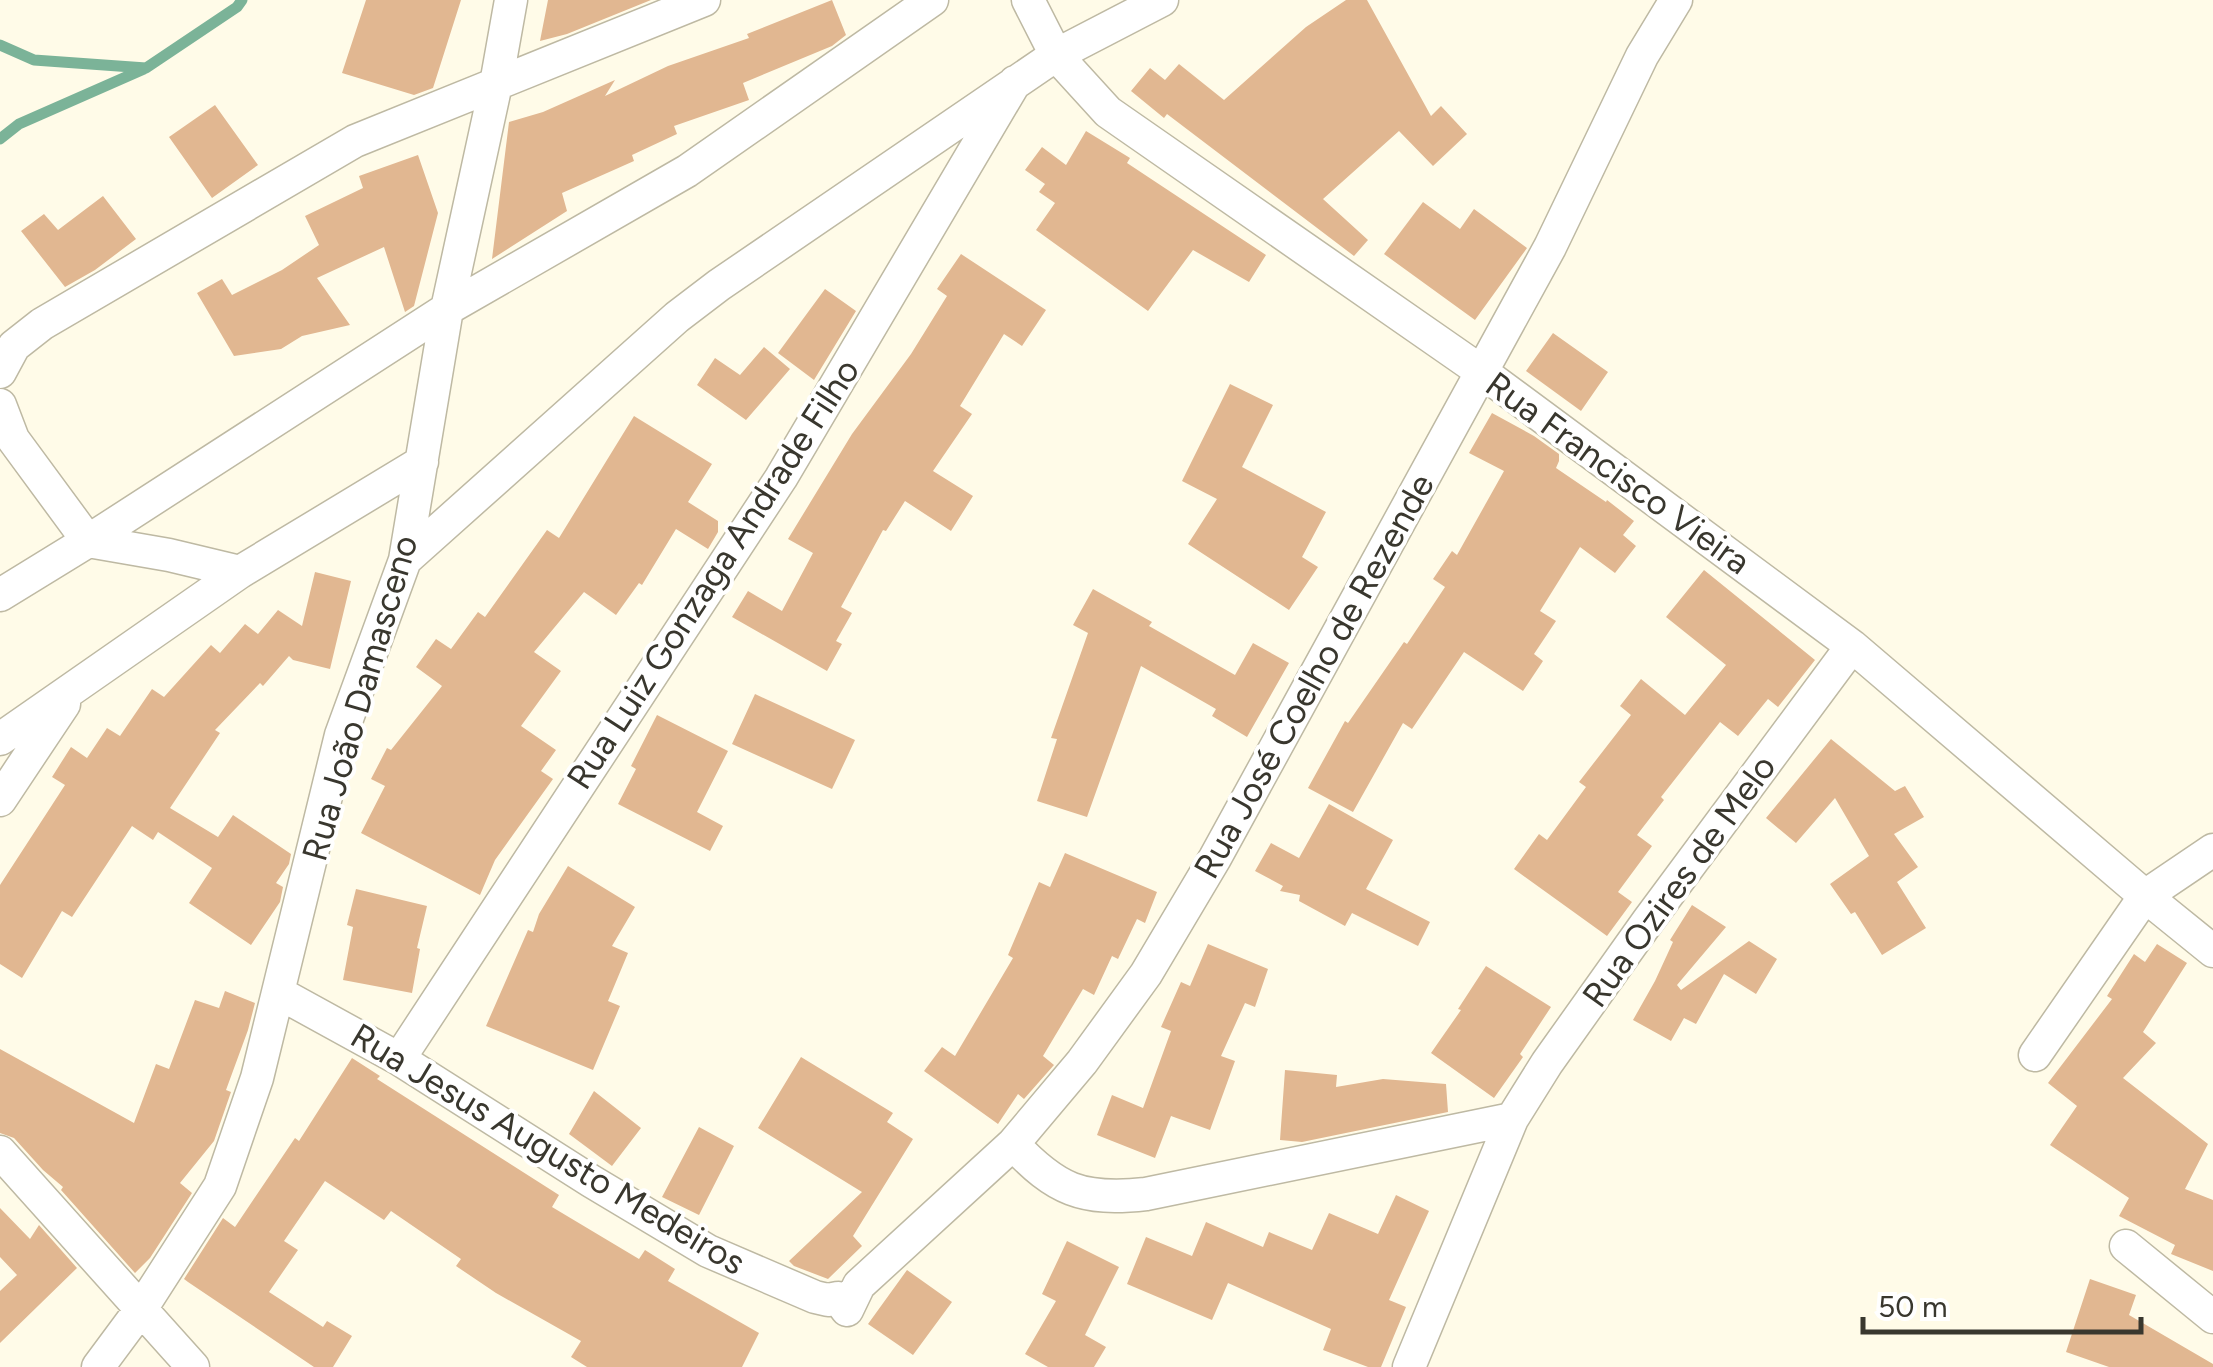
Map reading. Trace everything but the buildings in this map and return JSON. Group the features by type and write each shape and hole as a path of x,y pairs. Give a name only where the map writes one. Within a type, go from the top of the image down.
{"street":[{"name":"Rua João Damasceno","path":"98,1367 141,1309 220,1186 256,1078 342,735 405,560 447,309 511,0"},
{"path":"0,372 14,346 42,324 355,141 704,0"},
{"path":"0,595 447,309 686,171 932,0"},
{"name":"Rua Francisco Vieira","path":"1028,0 1056,55 1108,112 1482,372 1852,646 2213,951"},
{"path":"405,560 677,317 735,274 1056,55 1162,0"},
{"name":"Rua José Coelho de Rezende","path":"859,1285 1012,1144 1082,1062 1146,974 1215,858 1482,372 1550,247 1642,56 1676,0"},
{"name":"Rua Luiz Gonzaga Andrade Filho","path":"399,1059 781,478 1015,82"},
{"path":"0,405 13,439 88,541 169,554 240,572"},
{"path":"0,739 240,572 422,462"},
{"name":"Rua Ozires de Melo","path":"1409,1367 1512,1119 1648,921 1852,646"},
{"path":"0,800 74,689"},
{"path":"2035,1055 2146,896 2213,850"},
{"name":"Rua Jesus Augusto Medeiros","path":"279,993 399,1059 708,1252 815,1297 838,1298 846,1310 859,1285"},
{"path":"1012,1144 1056,1183 1083,1193 1114,1197 1146,1194 1512,1119"},
{"path":"0,1152 194,1367"},
{"path":"2126,1246 2213,1317"}],"waterway":[{"path":"0,45 34,60 146,68 242,0"},
{"path":"0,139 19,124 144,69"}]}
